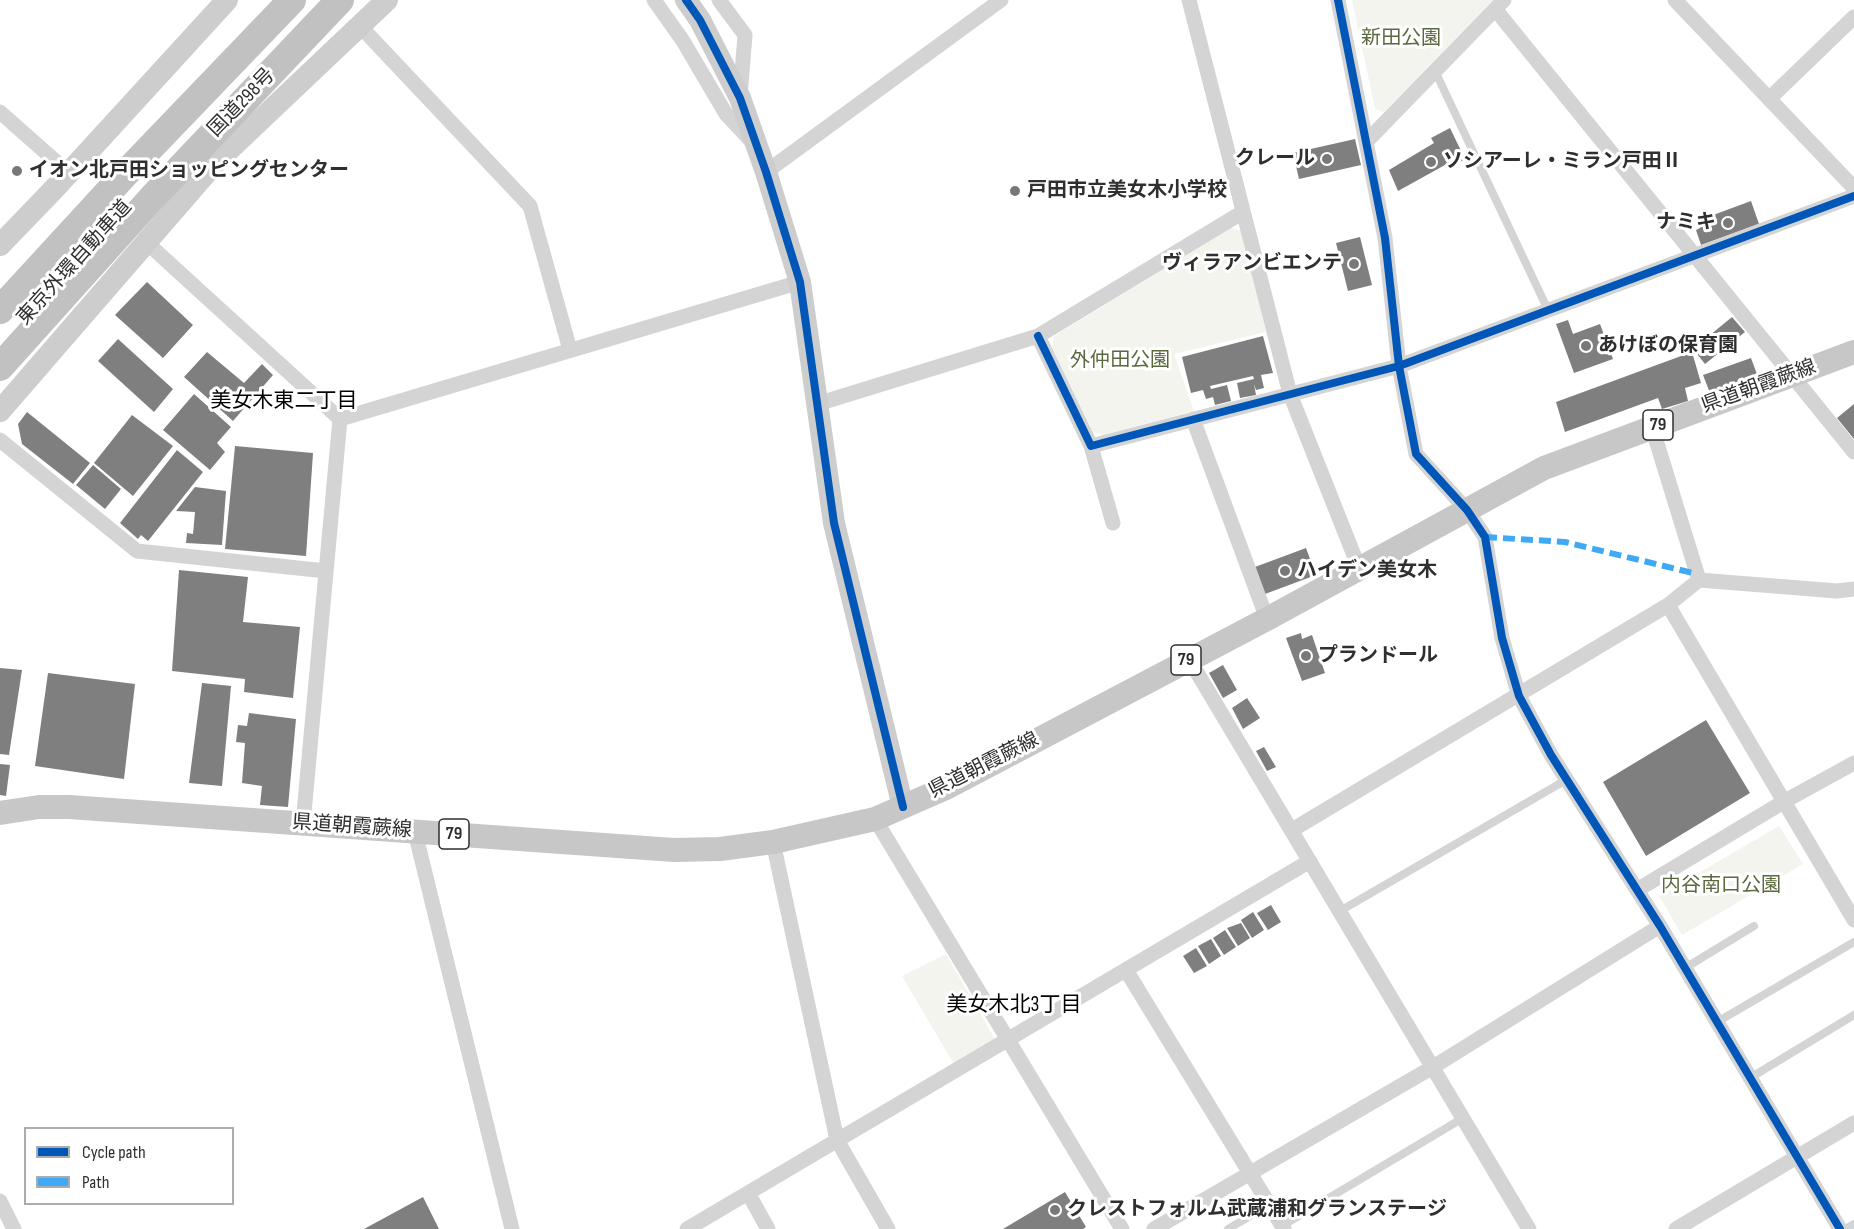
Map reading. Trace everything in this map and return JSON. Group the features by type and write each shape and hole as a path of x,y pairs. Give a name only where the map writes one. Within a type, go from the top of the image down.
{"highway":[{"path":"0,280 279,0"},
{"name":"東京外環自動車道","path":"0,310 125,174 292,0"},
{"name":"東京外環自動車道","path":"0,346 142,190 327,0"},
{"name":"国道298号","path":"0,367 151,199 340,0"},
{"path":"0,290 116,164"},
{"path":"0,384 26,354 83,276"}],"main road":[{"name":"県道朝霞蕨線","path":"0,813 39,807 69,807 674,850 720,849 773,842 875,819 948,787 1267,619 1544,468 1854,352"}],"street":[{"path":"0,245 227,0"},
{"path":"249,31 272,0"},
{"path":"0,411 214,164 387,0"},
{"path":"654,0 683,41 726,114 759,150"},
{"path":"686,0 700,20 740,98 759,150 800,282 834,523 903,807"},
{"path":"719,0 745,35 740,98"},
{"path":"766,172 1001,0"},
{"path":"1189,0 1290,394 1359,568"},
{"path":"1338,0 1385,238 1399,366 1416,454 1467,510 1485,537 1502,638 1519,696 1551,755 1660,926 1840,1229"},
{"path":"1675,0 1854,188"},
{"path":"1366,142 1499,5 1693,255 1854,452"},
{"path":"1769,99 1854,17"},
{"path":"360,26 530,206 570,350"},
{"path":"0,112 69,173"},
{"path":"1091,446 1399,366 1854,196"},
{"path":"817,404 1038,336 1243,212"},
{"path":"146,242 340,419"},
{"path":"340,419 800,282"},
{"path":"1038,336 1091,446 1113,524"},
{"path":"303,824 340,419"},
{"path":"1193,419 1267,619"},
{"path":"1652,427 1698,580"},
{"path":"0,440 137,551 326,571"},
{"path":"1292,830 1668,605 1698,580 1837,591 1854,589"},
{"path":"1668,605 1854,920"},
{"path":"1190,659 1529,1229"},
{"path":"1637,890 1785,801 1854,763"},
{"path":"875,819 1122,1229"},
{"path":"415,832 512,1229"},
{"path":"773,842 837,1140 888,1229"},
{"path":"687,1229 1310,861"},
{"path":"1154,1229 1433,1067 1660,926"},
{"path":"1126,970 1283,1227"},
{"path":"1676,1229 1854,1123"},
{"path":"748,1193 768,1229"},
{"path":"0,1201 14,1229"}],"lane":[{"path":"1435,70 1548,310"},
{"path":"1340,911 1566,780"},
{"path":"1685,968 1754,926"},
{"path":"1717,1022 1854,942"},
{"path":"1750,1078 1854,1015"},
{"path":"1283,1227 1463,1118"},
{"path":"1228,1229 1269,1205"},
{"path":"1845,1229 1854,1224"}],"green space":[{"name":"新田公園","path":"1352,0 1493,0 1384,112 1375,109"},
{"name":"外仲田公園","path":"1231,228 1242,231 1266,332 1174,354 1194,411 1103,435 1093,432 1052,347 1054,336"},
{"name":"内谷南口公園","path":"1779,826 1803,864 1682,935 1659,896"},
{"path":"946,954 996,1041 955,1066 902,976"}],"building":[{"name":"ソシアーレ・ミラン戸田Ⅱ","path":"1450,128 1465,159 1447,169 1445,165 1398,191 1389,170 1434,143 1431,138"},
{"name":"クレール","path":"1355,139 1361,165 1299,179 1293,153"},
{"name":"ナミキ","path":"1751,201 1759,224 1701,245 1696,230 1700,228 1697,221"},
{"name":"ヴィラアンビエンテ","path":"1360,237 1372,285 1348,291 1336,243"},
{"path":"147,282 193,325 163,358 115,315"},
{"path":"1732,317 1745,332 1705,364 1693,349"},
{"name":"あけぼの保育園","path":"1568,320 1573,334 1600,324 1613,359 1574,373 1556,324"},
{"path":"1263,336 1273,373 1261,375 1264,388 1256,390 1254,384 1256,395 1240,398 1237,383 1254,379 1253,376 1210,386 1211,389 1227,385 1231,401 1215,405 1213,397 1206,399 1203,390 1191,393 1182,357"},
{"path":"118,339 173,389 154,412 98,361"},
{"path":"207,352 244,383 262,364 273,375 233,421 184,377"},
{"path":"1692,352 1701,383 1685,388 1688,401 1662,409 1658,398 1565,432 1556,402"},
{"path":"1751,358 1758,377 1710,393 1703,375"},
{"path":"194,394 231,427 217,443 225,452 210,470 163,430"},
{"path":"1854,404 1854,439 1837,418"},
{"path":"27,412 90,463 73,484 22,444 18,424"},
{"path":"132,415 173,446 133,496 94,463"},
{"path":"235,446 313,453 306,556 225,549"},
{"path":"177,450 203,472 148,541 141,535 138,539 120,523"},
{"path":"93,465 121,489 105,509 76,485"},
{"path":"195,487 226,491 222,545 186,543 187,533 193,534 195,512 176,511"},
{"name":"ハイデン美女木","path":"1306,548 1316,575 1265,594 1255,567"},
{"path":"179,570 248,577 243,622 300,627 293,698 244,692 245,679 172,671"},
{"name":"プランドール","path":"1301,633 1302,639 1312,635 1325,673 1302,681 1286,638"},
{"path":"1223,665 1237,690 1223,698 1209,673"},
{"path":"0,668 22,670 9,755 0,754"},
{"path":"48,673 135,684 124,779 35,766"},
{"path":"202,683 231,686 222,786 189,783"},
{"path":"1247,698 1260,718 1243,729 1232,708"},
{"path":"249,713 296,719 288,807 260,805 262,786 242,783 245,743 236,742 238,725 247,726"},
{"path":"1706,720 1750,793 1646,856 1603,782"},
{"path":"1264,747 1276,767 1267,771 1256,751"},
{"path":"0,764 10,765 6,796 0,795"},
{"path":"1271,905 1281,922 1268,930 1257,913"},
{"path":"1253,912 1264,930 1252,938 1241,920"},
{"path":"1241,923 1250,938 1238,946 1227,928"},
{"path":"1225,930 1236,947 1224,955 1213,938"},
{"path":"1211,939 1221,956 1209,964 1198,946"},
{"path":"1196,948 1207,966 1194,973 1183,956"},
{"name":"クレストフォルム武蔵浦和グランステージ","path":"1065,1192 1086,1227 1083,1229 1003,1229"},
{"path":"423,1197 439,1229 364,1229"}],"marked path":[{"path":"1485,537 1565,542 1697,574"}],"cycle path":[{"path":"686,0 700,20 740,98 800,282 834,523 903,807"},
{"path":"1338,0 1385,238 1399,366 1416,454 1467,510 1485,537 1502,638 1519,696 1551,755 1660,926 1840,1229"},
{"path":"1038,336 1091,446 1399,366 1854,196"}],"place":[{"name":"クレール","path":"1327,159"},
{"name":"ソシアーレ・ミラン戸田Ⅱ","path":"1431,162"},
{"name":"イオン北戸田ショッピングセンター","path":"17,171"},
{"name":"戸田市立美女木小学校","path":"1015,191"},
{"name":"ナミキ","path":"1728,223"},
{"name":"ヴィラアンビエンテ","path":"1354,264"},
{"name":"あけぼの保育園","path":"1586,346"},
{"name":"ハイデン美女木","path":"1285,571"},
{"name":"プランドール","path":"1306,656"},
{"name":"クレストフォルム武蔵浦和グランステージ","path":"1055,1210"}],"district":[{"name":"美女木東二丁目","path":"284,402"},
{"name":"美女木北3丁目","path":"1014,1006"}]}
